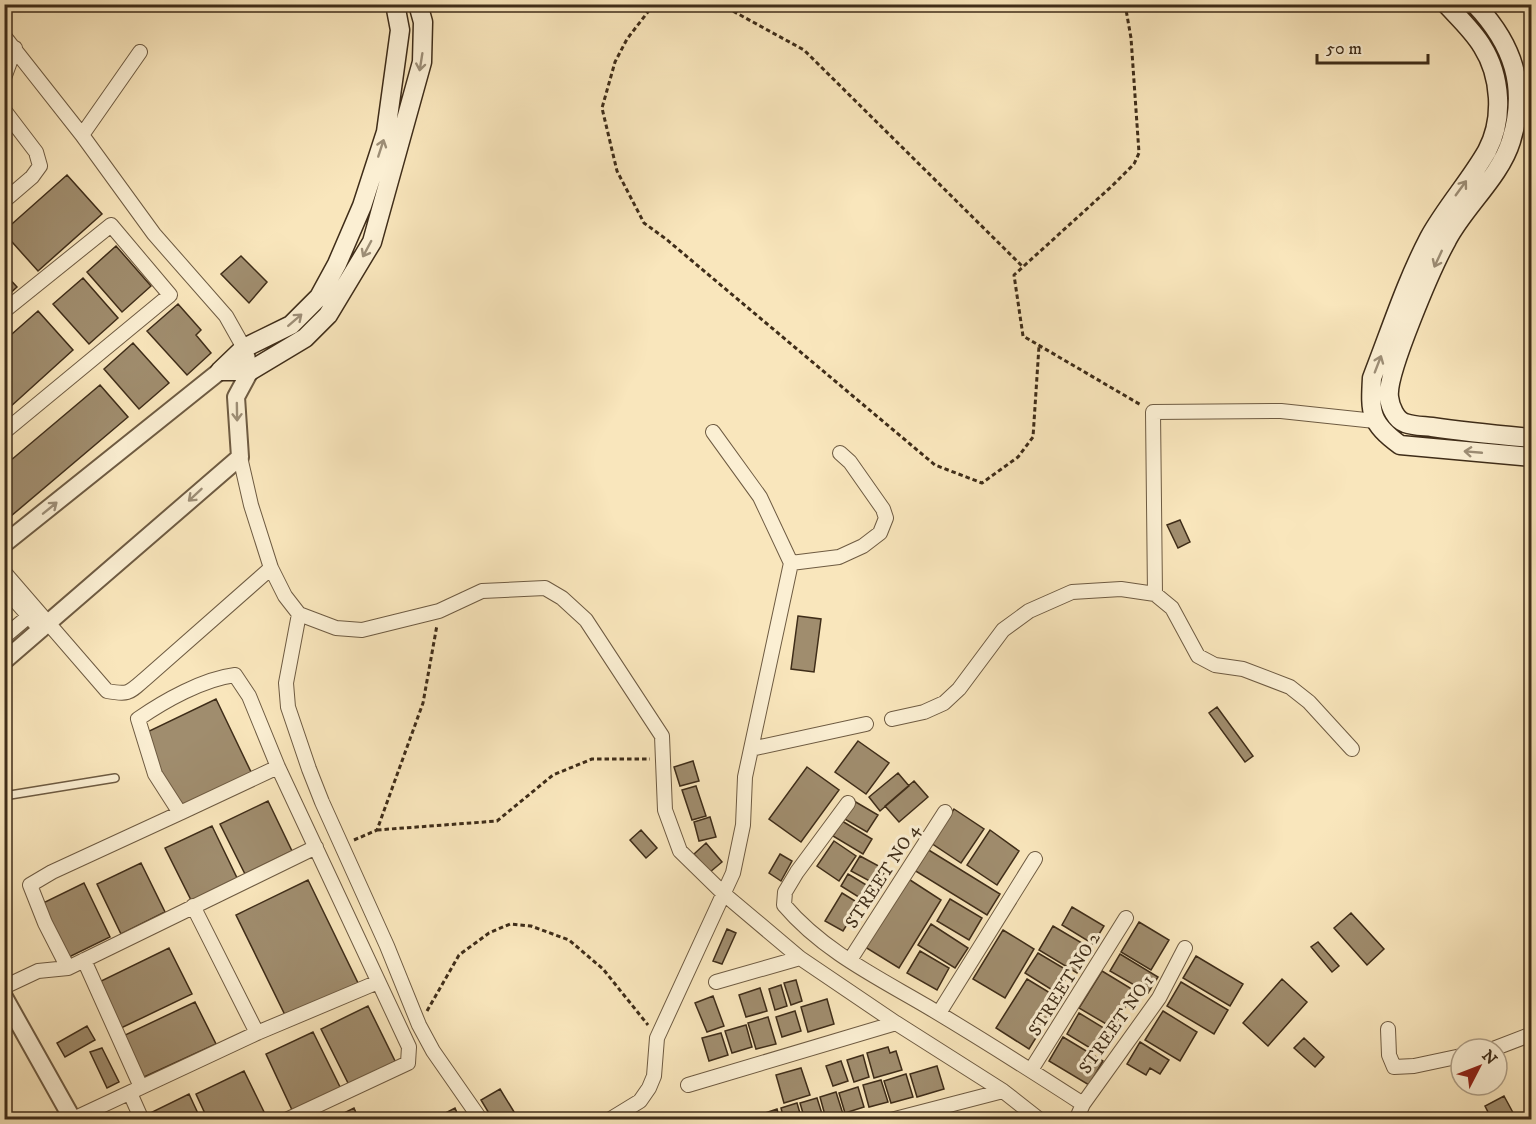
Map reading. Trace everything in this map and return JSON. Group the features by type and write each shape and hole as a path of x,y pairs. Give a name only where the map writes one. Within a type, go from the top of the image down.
{"main road":[{"path":"219,371 244,348 291,325 319,297 341,255 362,206 386,132 400,30 395,4"},
{"path":"219,371 250,371 305,338 328,315 372,242 422,62 423,22 418,4"},
{"path":"1446,4 1482,46 1493,71 1498,94 1497,120 1488,149 1487,166 1463,214 1447,239 1410,326 1391,378 1389,396 1394,412 1404,423 1476,434 1532,438"},
{"path":"1474,4 1503,40 1513,65 1518,87 1517,111 1511,143 1447,208 1428,240 1372,378 1370,402 1375,421 1386,435 1400,445 1532,457"}],"street":[{"path":"4,36 82,135 154,234 226,316 244,348 250,371 236,397 240,457 251,505 271,568 285,596 299,614 336,628 363,630 439,611 482,591 545,588 562,598 586,620 662,736 665,810 680,851 724,894 800,958 1003,1091 1040,1119"},
{"path":"4,78 15,48"},
{"path":"82,135 140,52"},
{"path":"4,110 36,152 40,166 32,177 4,201"},
{"path":"4,311 111,225 170,296 4,432"},
{"path":"4,544 219,371"},
{"path":"1155,594 1154,412 1281,411 1375,421"},
{"path":"609,1119 640,1101 649,1088 654,1076 657,1038 733,873 743,825 745,777 791,563 760,497 713,432"},
{"path":"791,563 839,557 863,546 880,533 886,518 883,509 850,462 840,453"},
{"path":"4,661 240,457"},
{"path":"4,572 45,627 107,691 123,694 133,690 271,568"},
{"path":"4,588 29,616 45,627"},
{"path":"892,719 924,712 944,703 959,689 1003,630 1029,611 1072,592 1121,589 1155,594 1172,608 1198,656 1215,665 1243,669 1290,687 1309,702 1352,748"},
{"path":"299,614 286,683 288,707 322,802 387,946 418,1026 481,1119"},
{"path":"4,638 29,616"},
{"path":"180,813 155,774 138,719 158,705 223,677 235,675 249,696 278,767 409,1047 408,1063 286,1119"},
{"path":"751,749 866,724"},
{"path":"68,968 45,923 30,885 52,872 278,767"},
{"path":"848,803 797,872 785,892 784,905 799,923 825,946 1031,1070 1083,1104"},
{"name":"STREET NO 4","path":"850,960 945,812"},
{"path":"4,987 38,971 68,968 316,847"},
{"path":"939,1014 1035,859"},
{"path":"193,906 257,1033"},
{"name":"STREET NO 2","path":"1031,1070 1126,918"},
{"name":"STREET NO 1","path":"1076,1119 1083,1104 1159,998 1185,948"},
{"path":"716,982 800,958"},
{"path":"84,960 135,1090 142,1119"},
{"path":"4,997 73,1119 257,1033 378,982"},
{"path":"688,1085 896,1023"},
{"path":"1389,1029 1389,1055 1394,1067 1414,1066 1449,1059"},
{"path":"1509,1043 1532,1034"},
{"path":"891,1119 1003,1091"}],"lane":[{"path":"4,796 114,778"}],"path":[{"path":"654,4 627,39 615,62 602,108 617,171 644,223 935,465 982,483 1018,458 1034,437 1039,346"},
{"path":"720,4 804,50 1023,267"},
{"path":"1125,4 1131,38 1139,153 1134,164 1113,186 1014,275 1023,336 1154,412"},
{"path":"377,830 423,703 439,611"},
{"path":"342,845 377,830 497,821 553,775 592,759 664,759"},
{"path":"418,1026 459,956 489,933 510,924 531,926 569,940 603,969 657,1038"}],"building":[{"path":"67,175 102,214 38,271 4,231"},
{"path":"116,246 151,286 122,312 87,272"},
{"path":"241,256 267,282 249,303 221,274"},
{"path":"4,273 17,287 4,299"},
{"path":"83,278 118,318 89,344 53,304"},
{"path":"178,304 201,330 196,335 211,353 187,375 147,331"},
{"path":"38,311 73,350 9,408 4,402 4,341"},
{"path":"133,343 169,383 139,409 104,369"},
{"path":"100,385 128,417 4,522 4,466"},
{"path":"1180,520 1190,542 1178,548 1167,525"},
{"path":"798,616 821,619 814,672 791,669"},
{"path":"216,699 252,774 179,809 143,734"},
{"path":"1217,707 1253,756 1245,762 1209,713"},
{"path":"858,741 889,763 866,794 835,772"},
{"path":"693,761 699,781 680,786 674,767"},
{"path":"807,767 839,790 801,842 769,819"},
{"path":"898,773 909,786 880,811 869,797"},
{"path":"914,781 928,797 899,822 885,806"},
{"path":"696,786 706,816 692,820 682,790"},
{"path":"268,801 292,851 245,874 220,824"},
{"path":"854,801 878,815 867,832 843,818"},
{"path":"954,809 984,829 961,863 931,843"},
{"path":"710,817 716,837 699,841 694,822"},
{"path":"842,821 872,839 863,854 833,836"},
{"path":"212,826 238,880 192,902 165,848"},
{"path":"641,830 657,848 646,858 630,840"},
{"path":"990,830 1019,851 997,885 967,865"},
{"path":"834,841 856,856 839,881 817,866"},
{"path":"706,843 722,862 710,872 694,854"},
{"path":"927,849 1000,894 987,915 914,870"},
{"path":"780,854 792,861 781,881 769,873"},
{"path":"860,856 886,870 877,885 851,871"},
{"path":"141,863 165,912 121,934 97,884"},
{"path":"848,874 873,889 865,901 841,886"},
{"path":"907,878 941,900 899,968 865,947"},
{"path":"308,880 358,983 286,1017 236,915"},
{"path":"84,883 110,937 67,958 41,904"},
{"path":"842,893 860,904 843,931 825,921"},
{"path":"950,899 982,918 969,940 937,921"},
{"path":"1072,907 1104,926 1093,944 1062,925"},
{"path":"1351,913 1384,949 1367,965 1334,928"},
{"path":"1139,922 1169,940 1151,970 1121,952"},
{"path":"931,924 968,948 955,968 918,945"},
{"path":"1053,926 1092,949 1077,973 1039,950"},
{"path":"727,929 736,933 722,964 713,961"},
{"path":"1003,930 1034,949 1005,998 973,979"},
{"path":"1318,942 1339,966 1332,972 1311,947"},
{"path":"169,948 192,994 119,1029 97,983"},
{"path":"920,951 949,968 937,990 907,973"},
{"path":"1038,953 1070,972 1057,993 1025,973"},
{"path":"1120,954 1158,977 1148,993 1110,971"},
{"path":"1196,956 1243,984 1230,1006 1183,978"},
{"path":"1102,971 1135,991 1113,1028 1079,1008"},
{"path":"1027,979 1060,999 1029,1049 996,1028"},
{"path":"1282,979 1307,1002 1268,1046 1243,1023"},
{"path":"796,980 802,1001 791,1005 784,983"},
{"path":"1181,982 1228,1010 1214,1034 1167,1006"},
{"path":"781,985 787,1006 775,1010 769,989"},
{"path":"760,988 767,1011 746,1017 739,995"},
{"path":"713,996 724,1026 707,1032 695,1003"},
{"path":"827,999 834,1024 808,1032 801,1007"},
{"path":"195,1002 216,1044 144,1077 123,1036"},
{"path":"368,1006 396,1063 349,1085 321,1029"},
{"path":"795,1011 801,1031 782,1037 776,1017"},
{"path":"1163,1011 1197,1032 1180,1061 1145,1040"},
{"path":"1079,1013 1112,1033 1100,1054 1067,1034"},
{"path":"768,1017 776,1044 756,1049 748,1023"},
{"path":"746,1025 752,1047 732,1053 725,1031"},
{"path":"87,1026 95,1040 65,1057 57,1043"},
{"path":"313,1032 341,1089 293,1112 266,1054"},
{"path":"721,1033 728,1055 709,1061 702,1038"},
{"path":"1063,1037 1103,1061 1089,1085 1049,1061"},
{"path":"1304,1038 1324,1057 1315,1067 1294,1048"},
{"path":"1140,1042 1169,1060 1160,1074 1150,1068 1146,1075 1127,1064"},
{"path":"888,1047 890,1053 896,1051 902,1070 874,1078 867,1053"},
{"path":"102,1048 119,1082 107,1088 90,1052"},
{"path":"863,1055 869,1077 854,1082 847,1060"},
{"path":"841,1061 848,1081 833,1086 826,1066"},
{"path":"937,1066 944,1089 917,1097 910,1074"},
{"path":"801,1068 810,1095 784,1103 776,1075"},
{"path":"244,1071 268,1120 208,1120 196,1094"},
{"path":"906,1074 913,1097 891,1103 884,1081"},
{"path":"881,1080 888,1102 869,1107 863,1085"},
{"path":"858,1087 864,1107 845,1113 839,1093"},
{"path":"500,1089 519,1120 493,1120 481,1100"},
{"path":"836,1092 843,1114 826,1119 820,1097"},
{"path":"189,1094 201,1120 148,1120 146,1115"},
{"path":"1505,1097 1517,1120 1492,1120 1485,1106"},
{"path":"817,1098 824,1120 805,1120 800,1103"},
{"path":"797,1103 802,1120 784,1120 781,1108"},
{"path":"354,1108 359,1120 330,1120"},
{"path":"455,1108 460,1120 432,1120"},
{"path":"777,1109 780,1120 764,1120 762,1114"}]}
